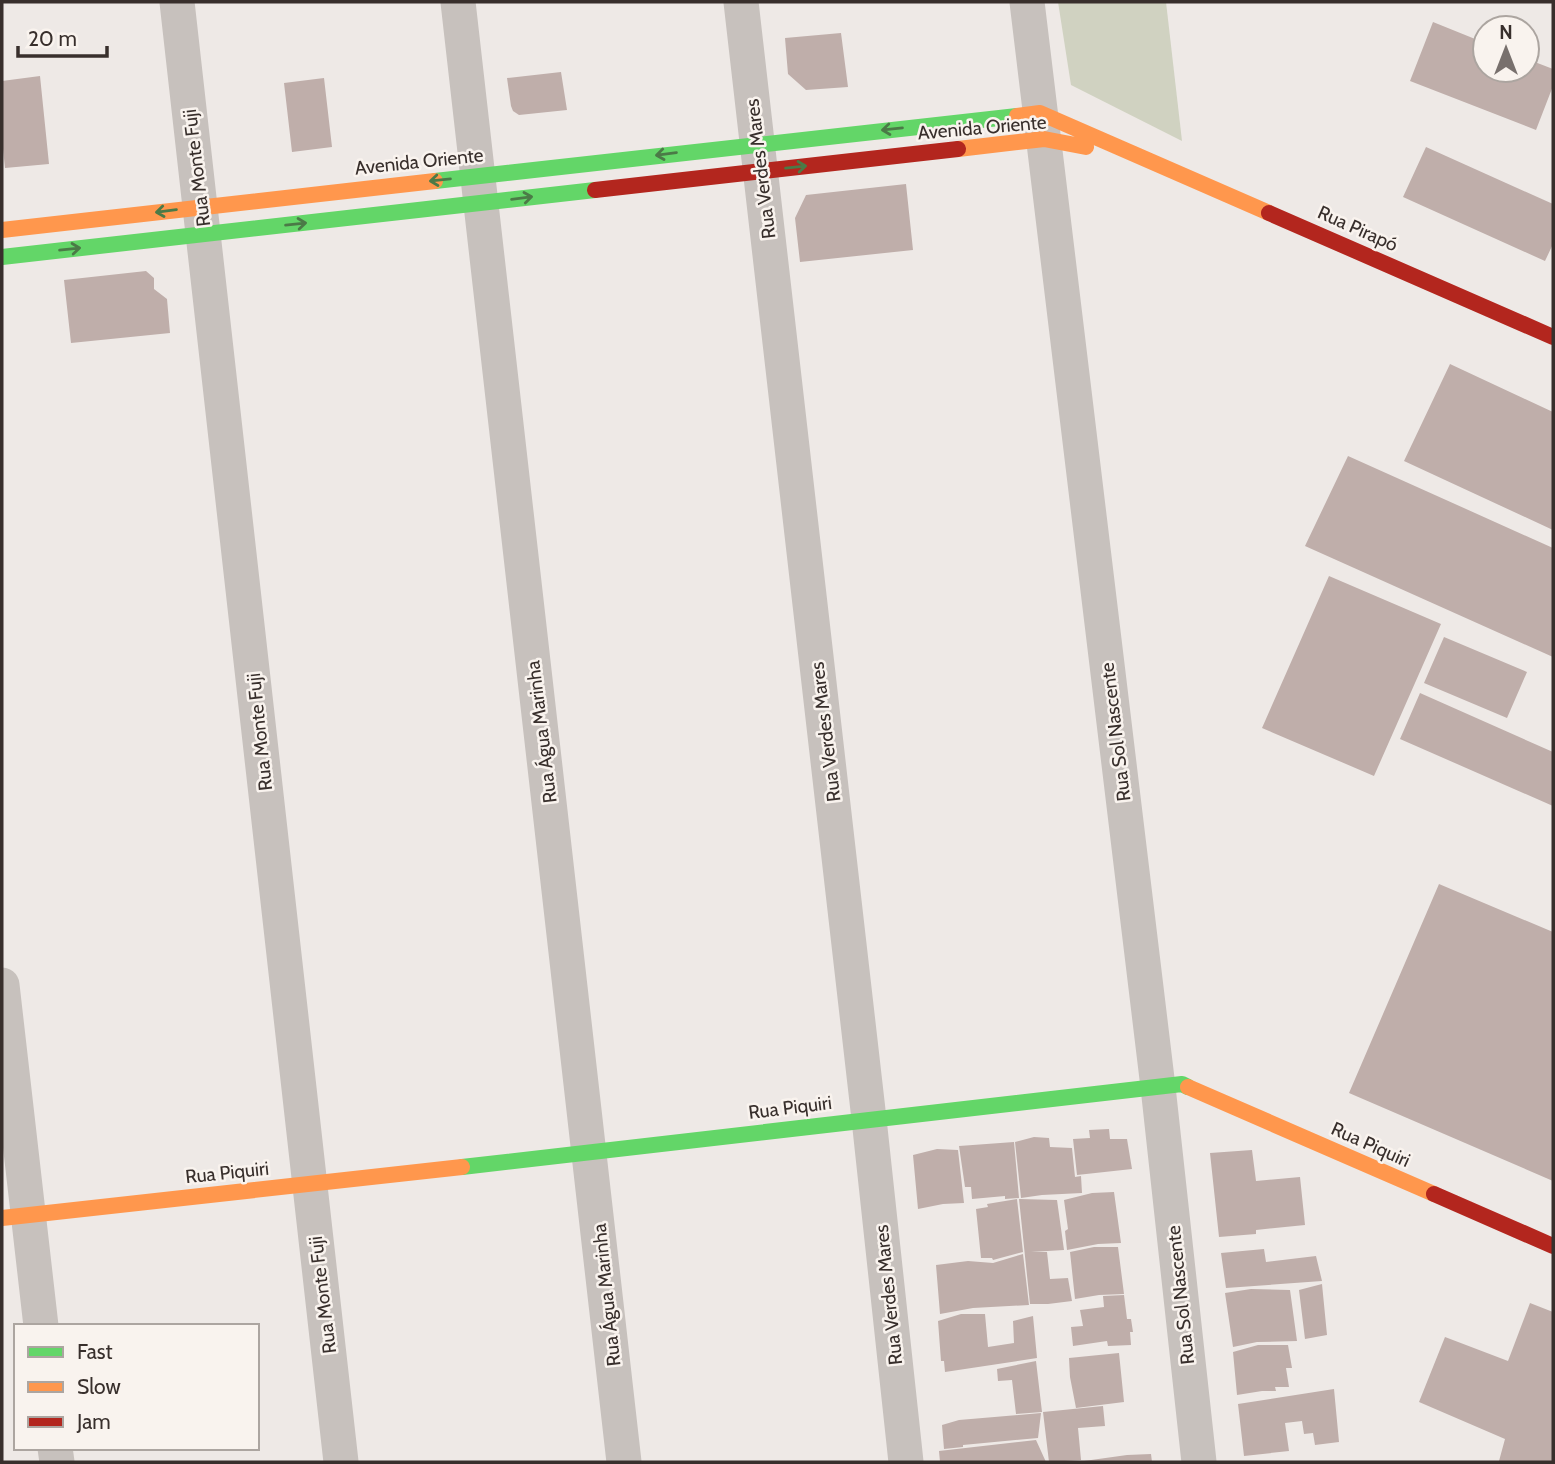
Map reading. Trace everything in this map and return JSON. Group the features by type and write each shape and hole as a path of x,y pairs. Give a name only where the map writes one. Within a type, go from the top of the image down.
{"street":[{"name":"Rua Monte Fuji","path":"177,2 341,1462"},
{"name":"Rua Água Marinha","path":"458,2 624,1462"},
{"name":"Rua Verdes Mares","path":"741,2 906,1462"},
{"name":"Rua Sol Nascente","path":"1027,2 1158,1087 1199,1462"},
{"name":"Avenida Oriente","path":"2,230 202,220 1042,126 1146,159"},
{"name":"Avenida Oriente","path":"2,257 202,220 1042,126 1146,159"},
{"name":"Rua Pirapó","path":"1146,159 1553,337"},
{"path":"2,985 15,1217 41,1324"},
{"name":"Rua Piquiri","path":"15,1217 1182,1084 1553,1246"}],"green space":[{"path":"1058,2 1166,2 1182,141 1071,85"}],"building":[{"path":"1433,22 1471,37 1471,84 1541,84 1541,64 1553,69 1553,86 1536,130 1410,81"},
{"path":"841,33 848,87 806,90 788,74 785,38"},
{"path":"561,72 567,110 519,115 513,111 507,78"},
{"path":"40,76 49,164 5,168 2,81"},
{"path":"324,78 332,147 292,152 284,83"},
{"path":"1426,147 1553,204 1553,244 1545,261 1403,197"},
{"path":"906,184 913,250 800,262 795,218 806,195"},
{"path":"146,271 154,278 154,289 167,299 170,333 71,343 64,280"},
{"path":"1450,364 1553,412 1553,530 1404,461"},
{"path":"1348,456 1553,548 1553,657 1305,546"},
{"path":"1329,576 1441,624 1374,776 1262,728"},
{"path":"1444,637 1527,672 1507,718 1424,683"},
{"path":"1420,693 1553,752 1553,806 1400,739"},
{"path":"1439,884 1553,932 1553,1181 1349,1093"},
{"path":"1109,1129 1110,1139 1127,1139 1132,1169 1077,1175 1073,1139 1090,1138 1089,1130"},
{"path":"1034,1137 1049,1138 1050,1147 1072,1148 1075,1177 1081,1176 1082,1193 1021,1198 1015,1142"},
{"path":"1014,1142 1019,1198 1005,1199 1005,1196 972,1199 971,1187 965,1187 959,1146"},
{"path":"937,1149 958,1150 964,1203 918,1209 913,1155"},
{"path":"1252,1150 1256,1181 1300,1177 1305,1225 1256,1230 1256,1234 1219,1237 1210,1153"},
{"path":"1114,1192 1121,1243 1067,1250 1065,1231 1068,1229 1064,1200 1092,1193"},
{"path":"1017,1199 1023,1252 993,1260 981,1258 976,1209 988,1207 987,1204"},
{"path":"1019,1199 1057,1200 1064,1250 1031,1252 1047,1252 1050,1279 1068,1278 1072,1301 1030,1304"},
{"path":"1094,1247 1118,1247 1124,1294 1075,1299 1070,1252"},
{"path":"1264,1249 1266,1262 1316,1256 1322,1281 1226,1288 1221,1253"},
{"path":"1023,1254 1029,1305 973,1308 940,1314 936,1265 968,1261 993,1263"},
{"path":"1322,1284 1327,1335 1305,1339 1299,1290"},
{"path":"1251,1289 1290,1290 1297,1341 1257,1342 1233,1347 1225,1293"},
{"path":"1124,1295 1127,1319 1131,1319 1133,1332 1130,1332 1131,1345 1108,1346 1107,1341 1073,1346 1071,1327 1083,1326 1080,1310 1104,1307 1103,1296"},
{"path":"1530,1303 1553,1312 1553,1462 1501,1462 1499,1461 1505,1439 1419,1402 1445,1337 1508,1361"},
{"path":"961,1314 985,1314 988,1347 1014,1343 1013,1321 1033,1316 1037,1358 945,1372 944,1361 941,1361 938,1321"},
{"path":"1258,1345 1288,1345 1292,1368 1286,1368 1289,1387 1275,1387 1276,1391 1237,1395 1233,1352"},
{"path":"1119,1353 1124,1402 1076,1408 1069,1358"},
{"path":"1036,1361 1042,1412 1016,1414 1012,1380 998,1381 997,1369"},
{"path":"1334,1389 1339,1442 1315,1445 1313,1433 1304,1434 1302,1421 1285,1423 1289,1451 1244,1456 1238,1404"},
{"path":"1103,1406 1105,1426 1078,1428 1081,1460 1049,1462 1043,1412"},
{"path":"1041,1413 1038,1438 944,1449 942,1425 959,1420"},
{"path":"1036,1440 1046,1462 940,1462 939,1451"},
{"path":"1151,1454 1152,1462 1084,1462 1127,1455"}],"traffic: fast":[{"path":"435,181 1017,116"},
{"path":"2,257 595,190"},
{"path":"462,1167 1182,1084 1188,1087"}],"traffic: slow":[{"path":"1017,116 1040,113 1269,213"},
{"path":"958,149 1044,139 1086,147"},
{"path":"2,230 435,181"},
{"path":"1188,1087 1434,1194"},
{"path":"2,1218 462,1167"}],"traffic: jam":[{"path":"595,190 958,149"},
{"path":"1269,213 1553,337"},
{"path":"1434,1194 1553,1246"}]}
